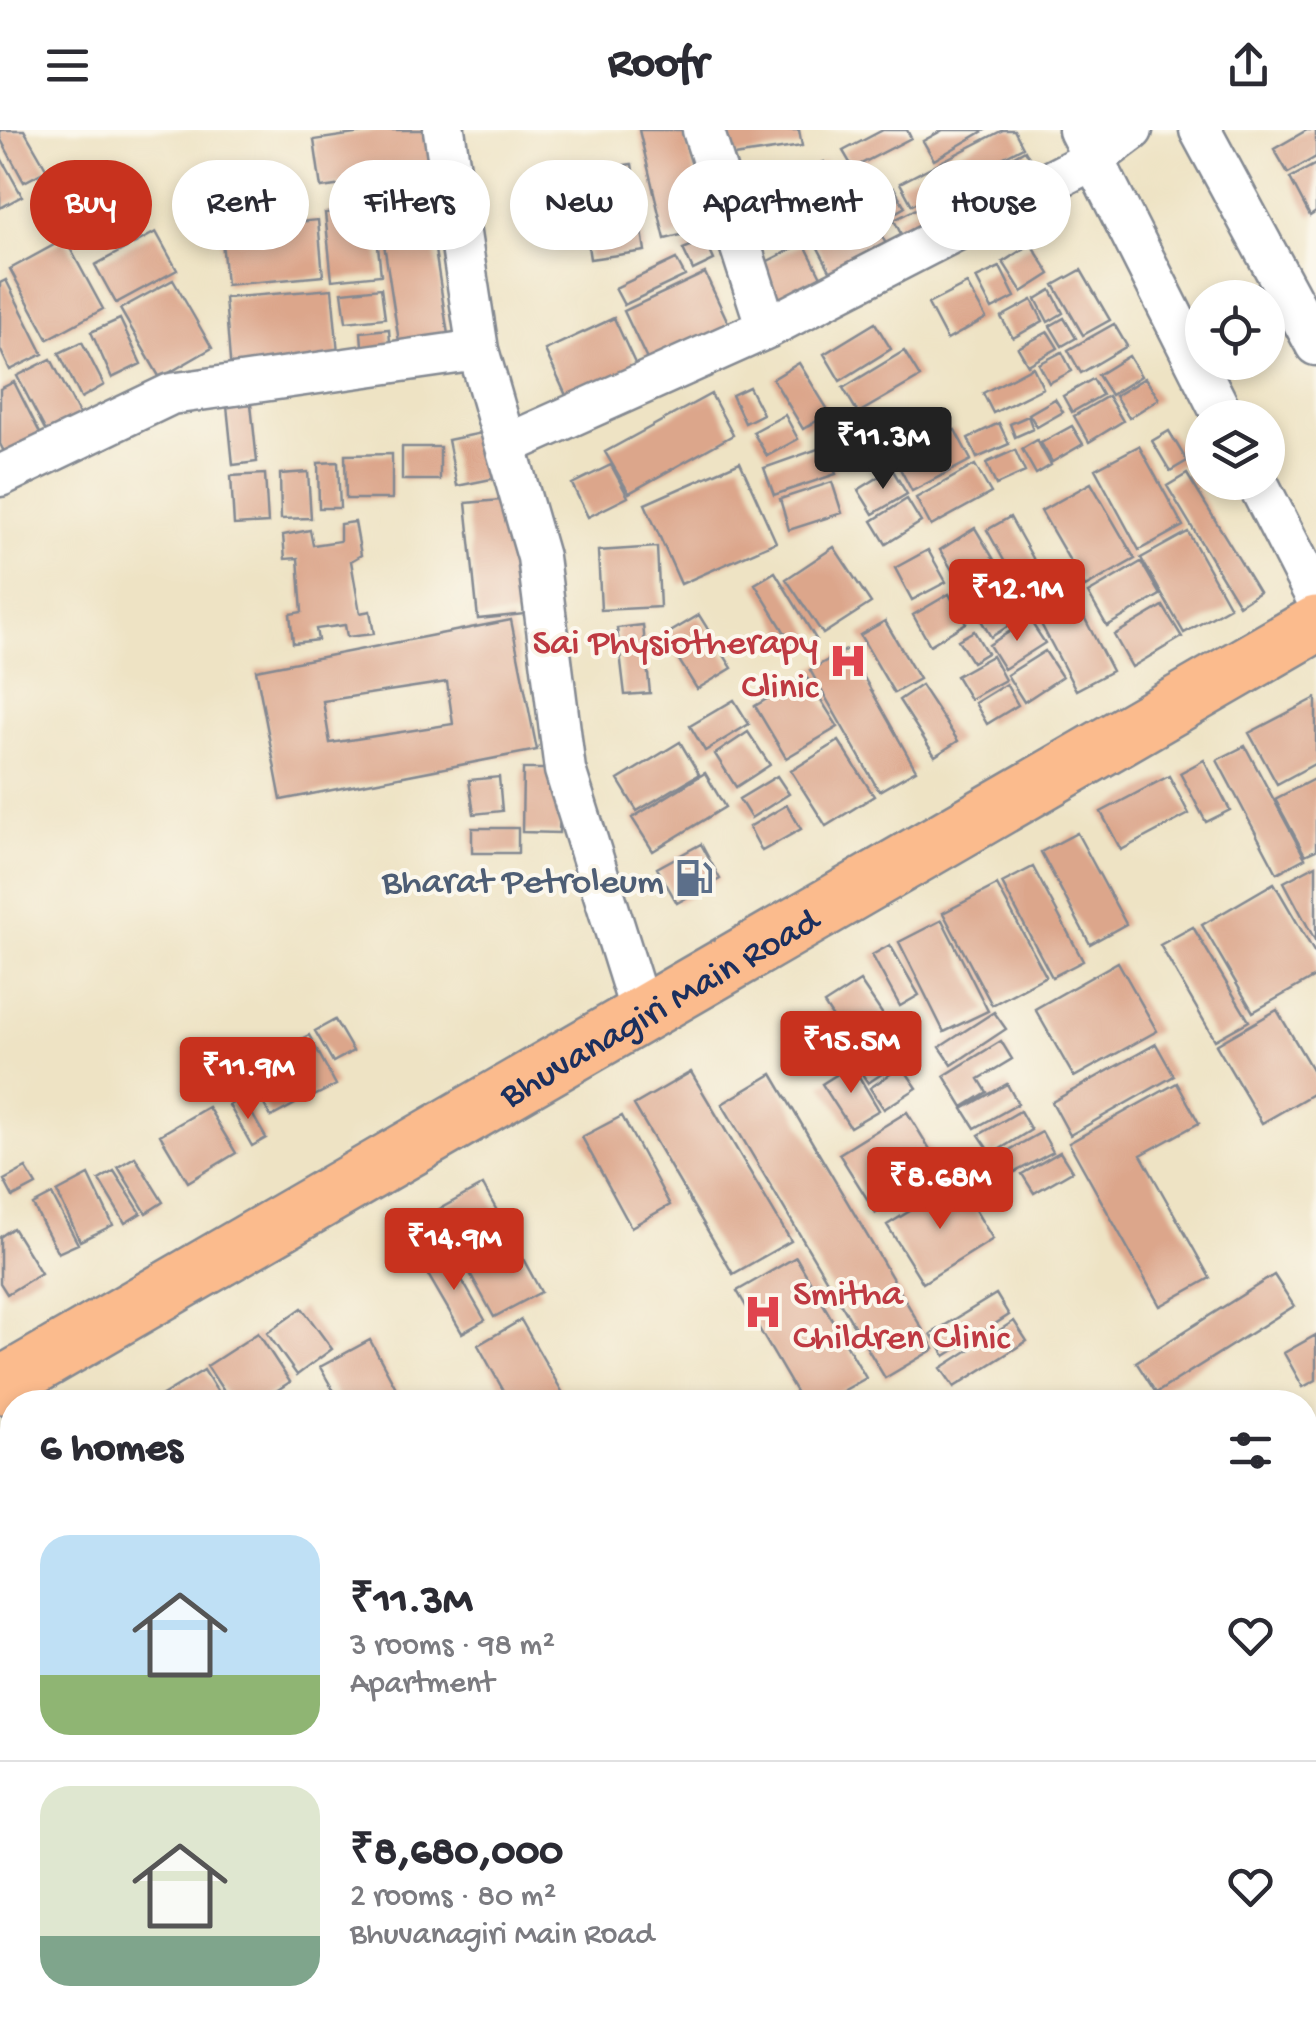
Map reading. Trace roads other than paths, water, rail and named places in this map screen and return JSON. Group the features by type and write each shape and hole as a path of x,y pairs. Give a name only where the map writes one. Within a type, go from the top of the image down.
{"main road":[{"name":"Bhuvanagiri Main Road","path":"0,1386 1316,624"},
{"name":"Bhuvanagiri Main Road","path":"61,1390 1316,664"}],"street":[{"path":"444,130 478,350 538,557 564,770 640,1012"},
{"path":"703,130 767,328"},
{"path":"506,445 767,328 1085,145 1132,130"},
{"path":"1200,130 1316,344"},
{"path":"1085,145 1215,400"},
{"path":"0,476 171,394 478,350"},
{"path":"1266,500 1316,597"}],"place":[{"name":"Sai Physiotherapy Clinic","path":"848,661"},
{"name":"Bharat Petroleum","path":"694,878"},
{"name":"Smitha Children Clinic","path":"763,1312"}]}
